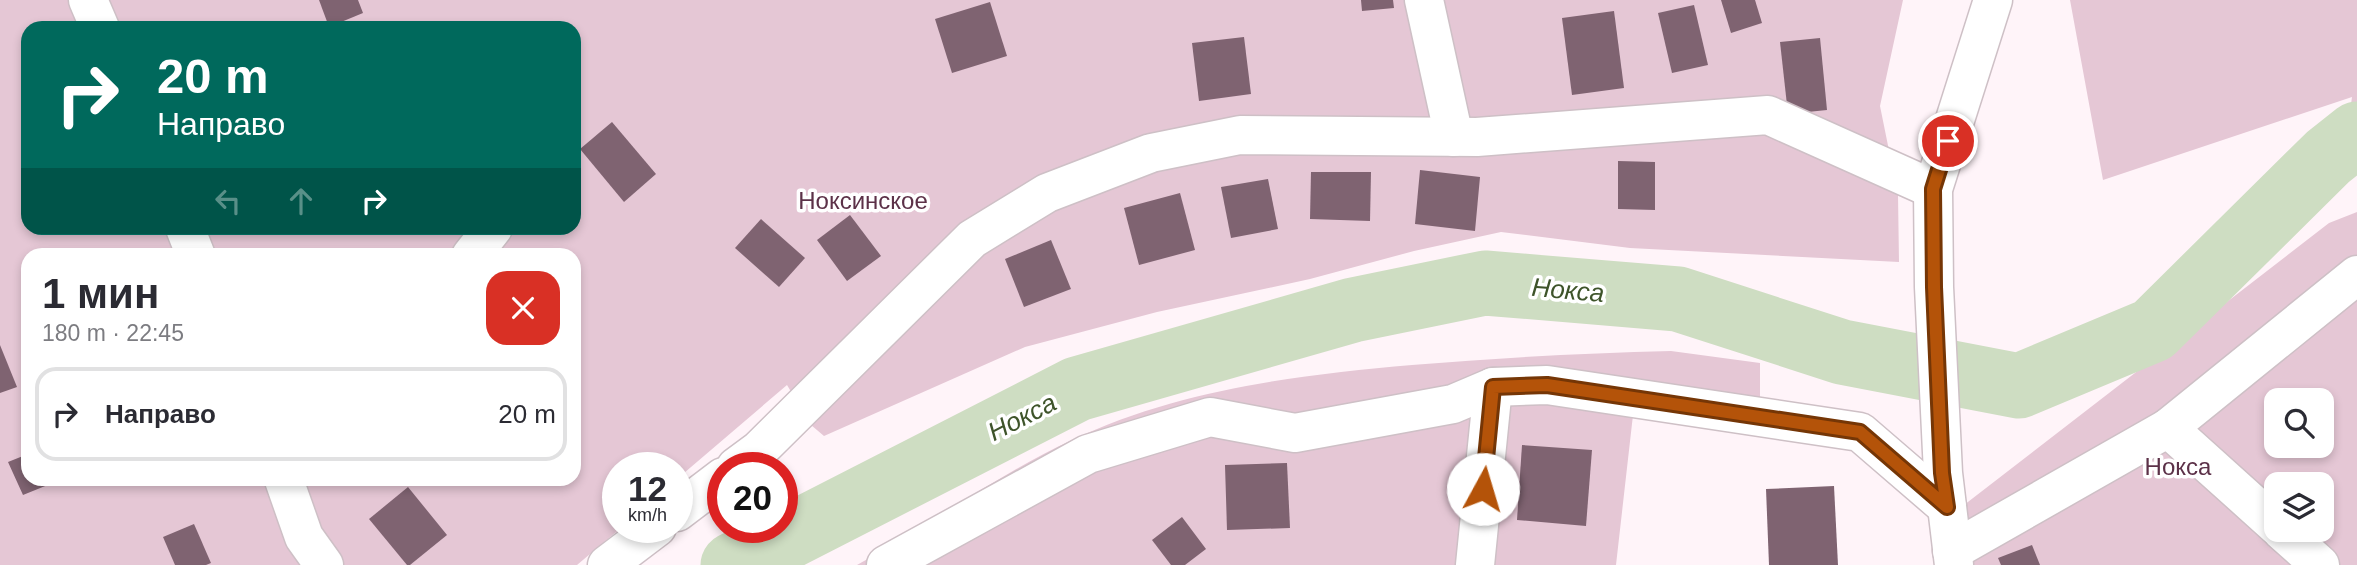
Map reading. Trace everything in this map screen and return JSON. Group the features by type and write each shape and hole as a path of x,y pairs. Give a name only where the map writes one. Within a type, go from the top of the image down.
{"street":[{"path":"88,0 97,21"},
{"path":"1424,0 1454,137"},
{"path":"1993,0 1933,189 1934,287 1945,490 1953,558 2168,428 2357,275"},
{"path":"756,452 972,239 1046,193 1151,153 1240,135 1477,137 1768,115 1933,189"},
{"path":"886,565 1088,454 1210,417 1295,433 1453,404 1493,387 1547,385 1860,432 1945,490"},
{"path":"1475,565 1493,387"},
{"path":"2168,428 2264,514"},
{"path":"286,486 304,537 324,565"},
{"path":"693,500 707,489"},
{"path":"2294,542 2320,565"},
{"path":"607,565 636,543"}],"green space":[{"name":"Ноксинское","path":"0,0 1903,0 1880,106 1898,195 1899,262 1630,248 1501,232 1414,251 1310,279 1157,312 1025,347 824,436 811,425 787,385 693,465 693,452 602,452 603,543 577,565 0,565"},
{"path":"2070,0 2357,0 2357,171 2341,176 2352,97 2103,180"},
{"name":"Нокса","path":"2357,212 2357,565 1973,565 1964,505 2329,223"},
{"path":"1671,351 1760,363 1760,436 1633,415 1616,565 857,565 990,484 1072,440 1112,423 1196,397 1282,380 1369,369 1509,358"}],"building":[{"path":"319,0 358,0 363,13 344,21 327,21"},
{"path":"1361,0 1393,0 1394,8 1362,11"},
{"path":"1721,0 1755,0 1762,23 1731,33"},
{"path":"990,2 1007,56 952,73 935,19"},
{"path":"1694,5 1708,65 1672,73 1658,13"},
{"path":"1614,11 1624,88 1572,95 1562,18"},
{"path":"1244,37 1251,94 1199,101 1192,43"},
{"path":"1820,38 1827,110 1788,114 1780,42"},
{"path":"612,122 656,174 624,202 581,148"},
{"path":"1618,161 1655,162 1655,210 1618,209"},
{"path":"1420,170 1480,177 1475,231 1415,224"},
{"path":"1311,172 1371,172 1370,221 1310,219"},
{"path":"1268,179 1278,229 1231,238 1221,187"},
{"path":"1180,193 1195,250 1139,265 1124,208"},
{"path":"850,215 881,256 847,281 817,240"},
{"path":"761,219 805,258 779,287 735,248"},
{"path":"1051,240 1071,289 1024,307 1005,259"},
{"path":"0,345 17,387 0,393"},
{"path":"1522,445 1592,450 1586,526 1517,520"},
{"path":"21,457 21,486 45,486 23,495 8,462"},
{"path":"1287,463 1290,528 1227,530 1225,465"},
{"path":"1834,486 1838,565 1769,565 1766,489"},
{"path":"408,487 447,535 410,565 407,565 369,519"},
{"path":"1182,517 1206,549 1185,565 1171,565 1152,540"},
{"path":"194,524 211,563 175,565 163,537"},
{"path":"2032,545 2040,565 2001,565 1998,558"}],"waterway":[{"name":"Нокса","path":"733,565 1077,389 1353,310 1485,283 1678,299 1842,352 2019,386 2153,330 2328,157 2357,134"}],"route":[{"path":"1483,489 1493,387 1547,385 1860,432 1947,507 1942,473 1934,287 1933,189 1948,141"}]}
